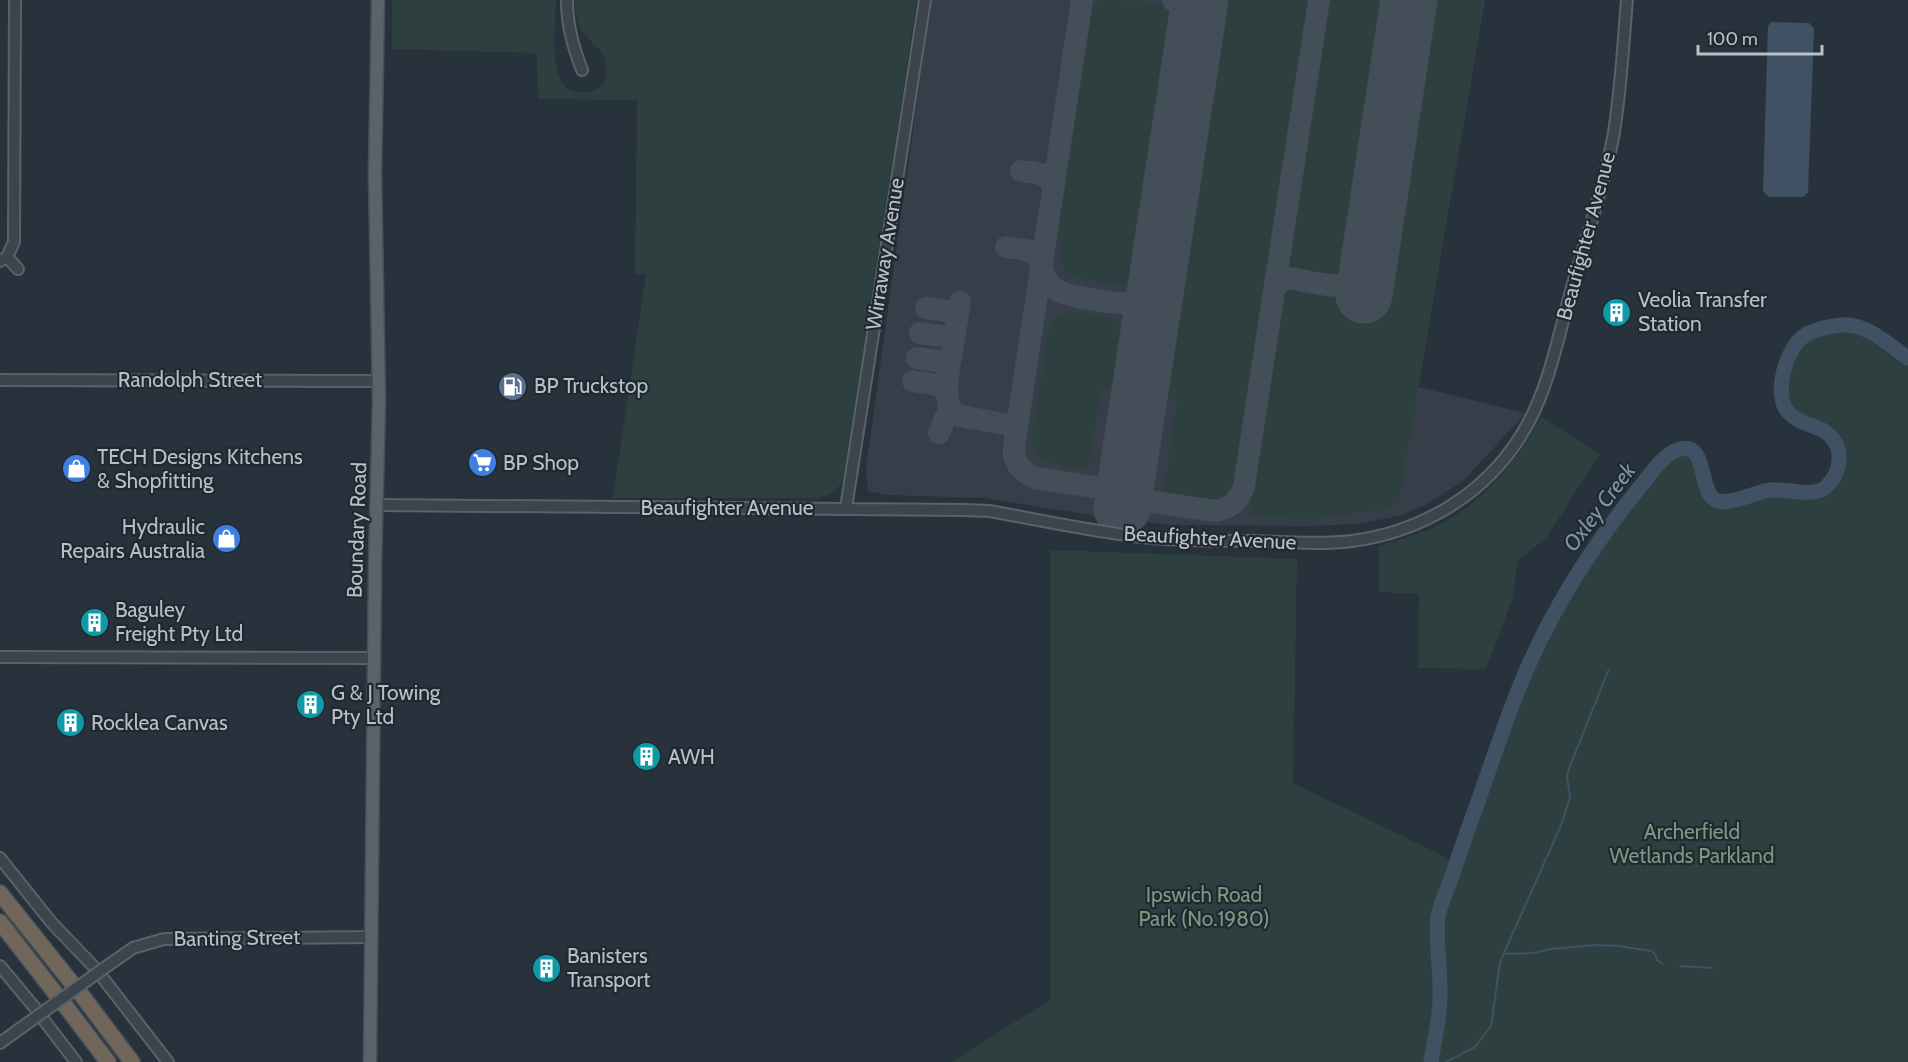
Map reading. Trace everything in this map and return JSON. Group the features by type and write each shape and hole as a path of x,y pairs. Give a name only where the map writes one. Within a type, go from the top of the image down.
{"highway":[{"path":"0,893 132,1062"},
{"path":"0,922 108,1062"}],"main road":[{"name":"Boundary Road","path":"370,1062 379,381 375,174 378,0"}],"street":[{"path":"15,0 14,232 11,251 4,259 18,269"},
{"path":"567,0 568,29 582,70"},
{"name":"Wirraway Avenue","path":"846,508 925,0"},
{"name":"Beaufighter Avenue","path":"378,505 989,511 1115,534 1169,539 1332,542 1383,536 1425,521 1462,498 1493,473 1530,419 1542,390 1612,140 1619,97 1627,0"},
{"name":"Randolph Street","path":"0,380 379,381"},
{"path":"0,657 374,658"},
{"path":"0,858 51,922 93,966"},
{"name":"Banting Street","path":"0,1043 133,948 164,939 371,937"},
{"path":"0,966 35,1008"},
{"path":"102,977 168,1062"},
{"path":"43,1019 76,1062"}],"shaded area":[{"path":"931,0 1485,0 1418,387 1526,413 1463,481 1425,505 1399,516 1356,524 1171,525 1109,518 984,498 887,495 868,491 866,468"}],"green space":[{"path":"392,0 556,0 554,38 556,67 560,79 567,88 576,92 585,92 592,91 605,82 606,63 602,53 581,29 575,9 575,0 917,0 843,480 836,490 818,498 613,498 646,274 635,274 637,100 538,99 537,53 392,49"},
{"path":"1101,0 1155,4 1165,6 1178,15 1138,273 1131,282 1122,284 1093,282 1067,273 1062,266 1062,240 1057,238 1056,226 1087,18 1093,6"},
{"path":"1220,0 1313,0 1238,484 1233,494 1226,500 1207,505 1163,496 1177,401 1159,399"},
{"path":"1326,0 1396,0 1370,168 1361,179 1347,271 1336,278 1312,277 1291,271 1287,267 1286,260"},
{"path":"1421,0 1484,0 1399,502 1391,509 1309,519 1249,516 1279,296 1282,291 1287,286 1296,285 1383,299 1400,184 1394,171"},
{"path":"1069,313 1109,317 1120,323 1129,334 1119,392 1101,390 1090,459 1086,469 1052,464 1034,449 1032,440 1048,331 1056,316"},
{"name":"Archerfield Wetlands Parkland","path":"1850,324 1861,328 1908,358 1908,1062 951,1062 1050,1000 1050,550 1297,559 1293,783 1456,862 1521,683 1543,636 1569,590 1610,527 1663,459 1674,451 1685,448 1693,451 1698,457 1706,487 1711,496 1722,502 1769,490 1811,492 1826,486 1832,480 1839,461 1836,442 1826,432 1799,422 1790,416 1782,403 1782,381 1788,358 1799,339 1817,330"},
{"path":"1541,417 1600,454 1546,538 1518,560 1512,600 1486,669 1418,668 1419,594 1379,592 1379,546 1428,530 1464,510 1507,468 1520,452"}],"water":[{"path":"1771,22 1809,23 1814,29 1808,193 1803,197 1769,197 1763,191 1768,26"}],"waterway":[{"name":"Oxley Creek","path":"1431,1062 1440,1006 1437,935 1440,908 1503,730 1532,657 1573,580 1589,556 1622,509 1661,461 1677,450 1687,448 1694,451 1709,493 1719,501 1733,501 1770,490 1815,492 1827,486 1838,467 1837,446 1824,431 1792,416 1783,404 1781,394 1788,358 1800,339 1807,334 1837,325 1859,327 1908,358"},
{"path":"1446,1062 1475,1047 1491,1026 1500,962 1562,823 1570,797 1567,776 1570,766 1609,669"},
{"path":"1503,954 1534,953 1596,945 1619,946 1651,951 1663,964"},
{"path":"1680,966 1712,968"}],"taxiway":[{"path":"1082,0 1014,455 1018,465 1035,478 1114,490 1134,499 1215,511 1234,503 1244,486 1319,0"},
{"path":"1173,0 1187,10 1194,26 1183,108"},
{"path":"1021,171 1045,176 1053,188"},
{"path":"1042,263 1047,281 1060,292 1109,302 1139,301 1147,295 1155,283 1169,204"},
{"path":"1275,289 1280,281 1288,278 1342,286 1360,281 1365,274 1373,236"},
{"path":"1006,247 1036,255 1041,265"},
{"path":"960,302 947,381 948,403 953,411 961,416 1009,425 1015,435"},
{"path":"1124,303 1139,312 1145,325 1146,341 1138,400"},
{"path":"926,308 954,312 957,317"},
{"path":"920,333 949,337 955,333"},
{"path":"917,358 945,362 951,358"},
{"path":"913,381 942,386 946,393"},
{"path":"939,433 946,416 950,412 955,413"},
{"path":"1136,413 1127,484 1133,496 1142,500"}],"runway":[{"path":"1122,508 1200,0"},
{"path":"1364,295 1409,0"}],"place":[{"name":"Veolia Transfer Station","path":"1617,312"},
{"name":"BP Truckstop","path":"513,386"},
{"name":"BP Shop","path":"482,463"},
{"name":"TECH Designs Kitchens & Shopfitting","path":"76,469"},
{"name":"Hydraulic Repairs Australia","path":"226,539"},
{"name":"Baguley Freight Pty Ltd","path":"94,622"},
{"name":"G & J Towing Pty Ltd","path":"310,705"},
{"name":"Rocklea Canvas","path":"70,723"},
{"name":"AWH","path":"647,757"},
{"name":"Banisters Transport","path":"546,968"}],"park label":[{"name":"Ipswich Road Park (No.1980)","path":"1204,907"}]}
